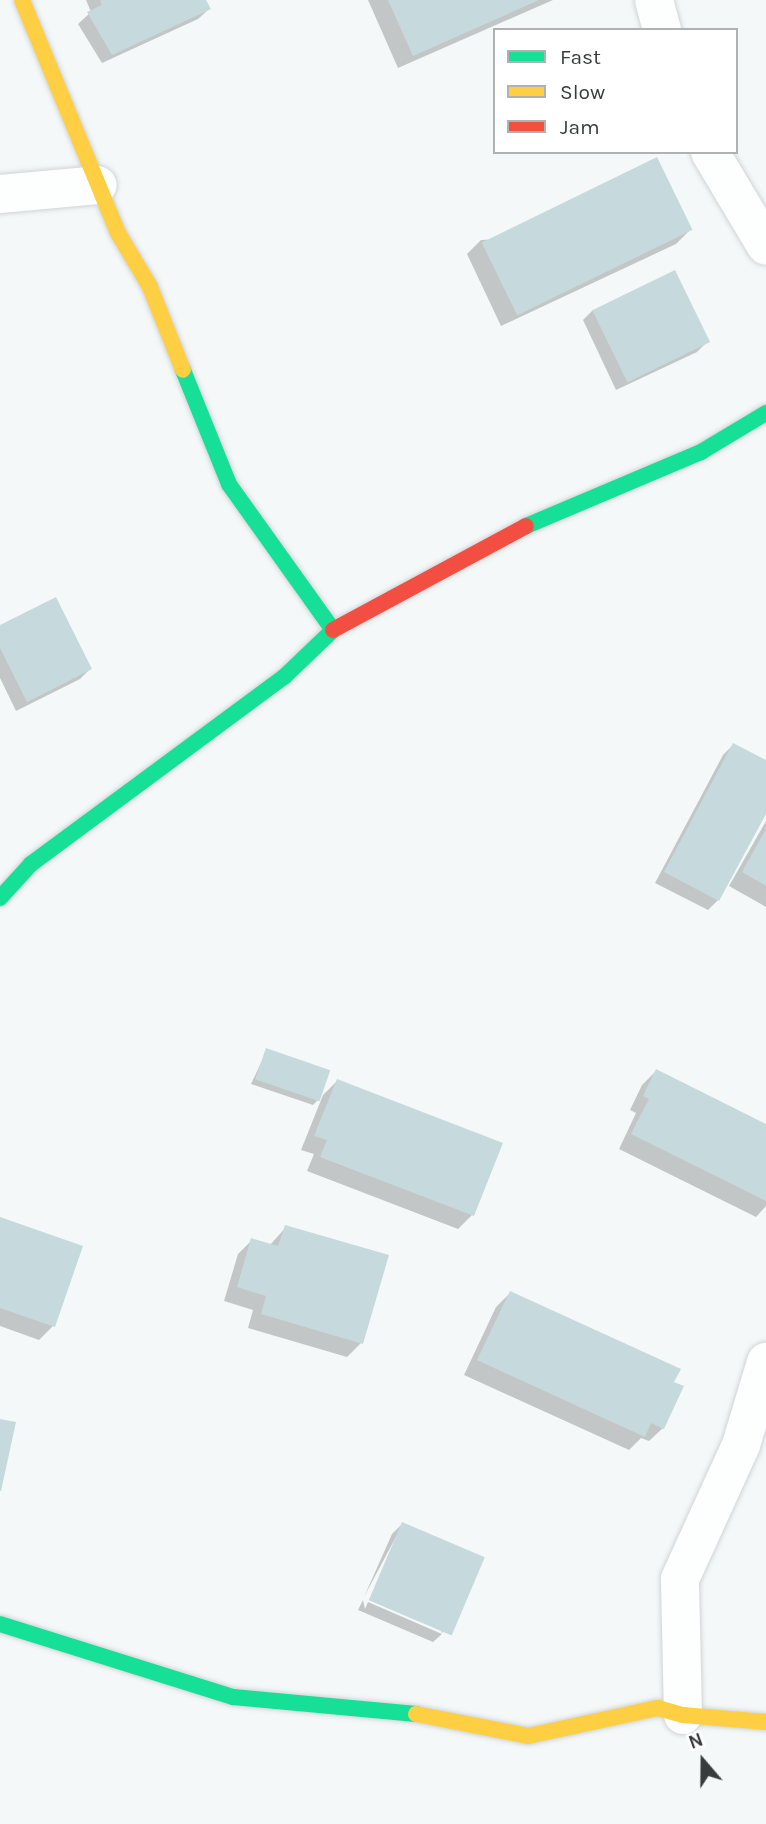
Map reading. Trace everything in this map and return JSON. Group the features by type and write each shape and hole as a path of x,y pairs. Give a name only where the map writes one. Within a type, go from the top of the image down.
{"street":[{"path":"22,0 118,233 150,288 229,484 332,630"},
{"path":"654,0 661,28"},
{"path":"711,154 766,246"},
{"path":"0,194 98,184"},
{"path":"0,898 31,864 284,677 332,630 558,509 701,452 766,413"},
{"path":"683,1715 680,1579 741,1445 766,1362"},
{"path":"0,1624 233,1697 411,1713 528,1736 658,1708 683,1715 766,1722"}],"building":[{"path":"100,0 206,0 211,9 112,55 87,12 102,5"},
{"path":"388,0 539,0 413,56"},
{"path":"657,157 693,230 517,315 482,242"},
{"path":"675,270 710,342 627,382 592,310"},
{"path":"56,597 92,669 27,702 0,648 0,625"},
{"path":"733,743 766,760 766,814 719,901 664,872"},
{"path":"766,829 766,886 742,872"},
{"path":"266,1048 330,1070 320,1101 255,1079"},
{"path":"656,1069 766,1124 766,1201 631,1134 649,1099 643,1096"},
{"path":"337,1079 503,1143 474,1216 320,1157 327,1140 314,1136"},
{"path":"0,1217 83,1246 55,1327 0,1308"},
{"path":"285,1225 389,1255 363,1344 261,1314 266,1296 237,1287 251,1238 278,1246"},
{"path":"510,1291 681,1369 674,1382 684,1386 664,1429 651,1423 645,1437 477,1360"},
{"path":"0,1419 16,1422 1,1491 0,1491"},
{"path":"402,1522 485,1557 452,1635 369,1600"}],"traffic: fast":[{"path":"0,898 31,864 284,677 333,630 229,484 183,370"},
{"path":"526,526 701,452 766,413"},
{"path":"0,1624 233,1697 416,1714"}],"traffic: slow":[{"path":"22,0 118,233 150,287 183,370"},
{"path":"416,1714 528,1736 658,1708 683,1715 766,1722"}],"traffic: jam":[{"path":"333,630 526,526"}]}
